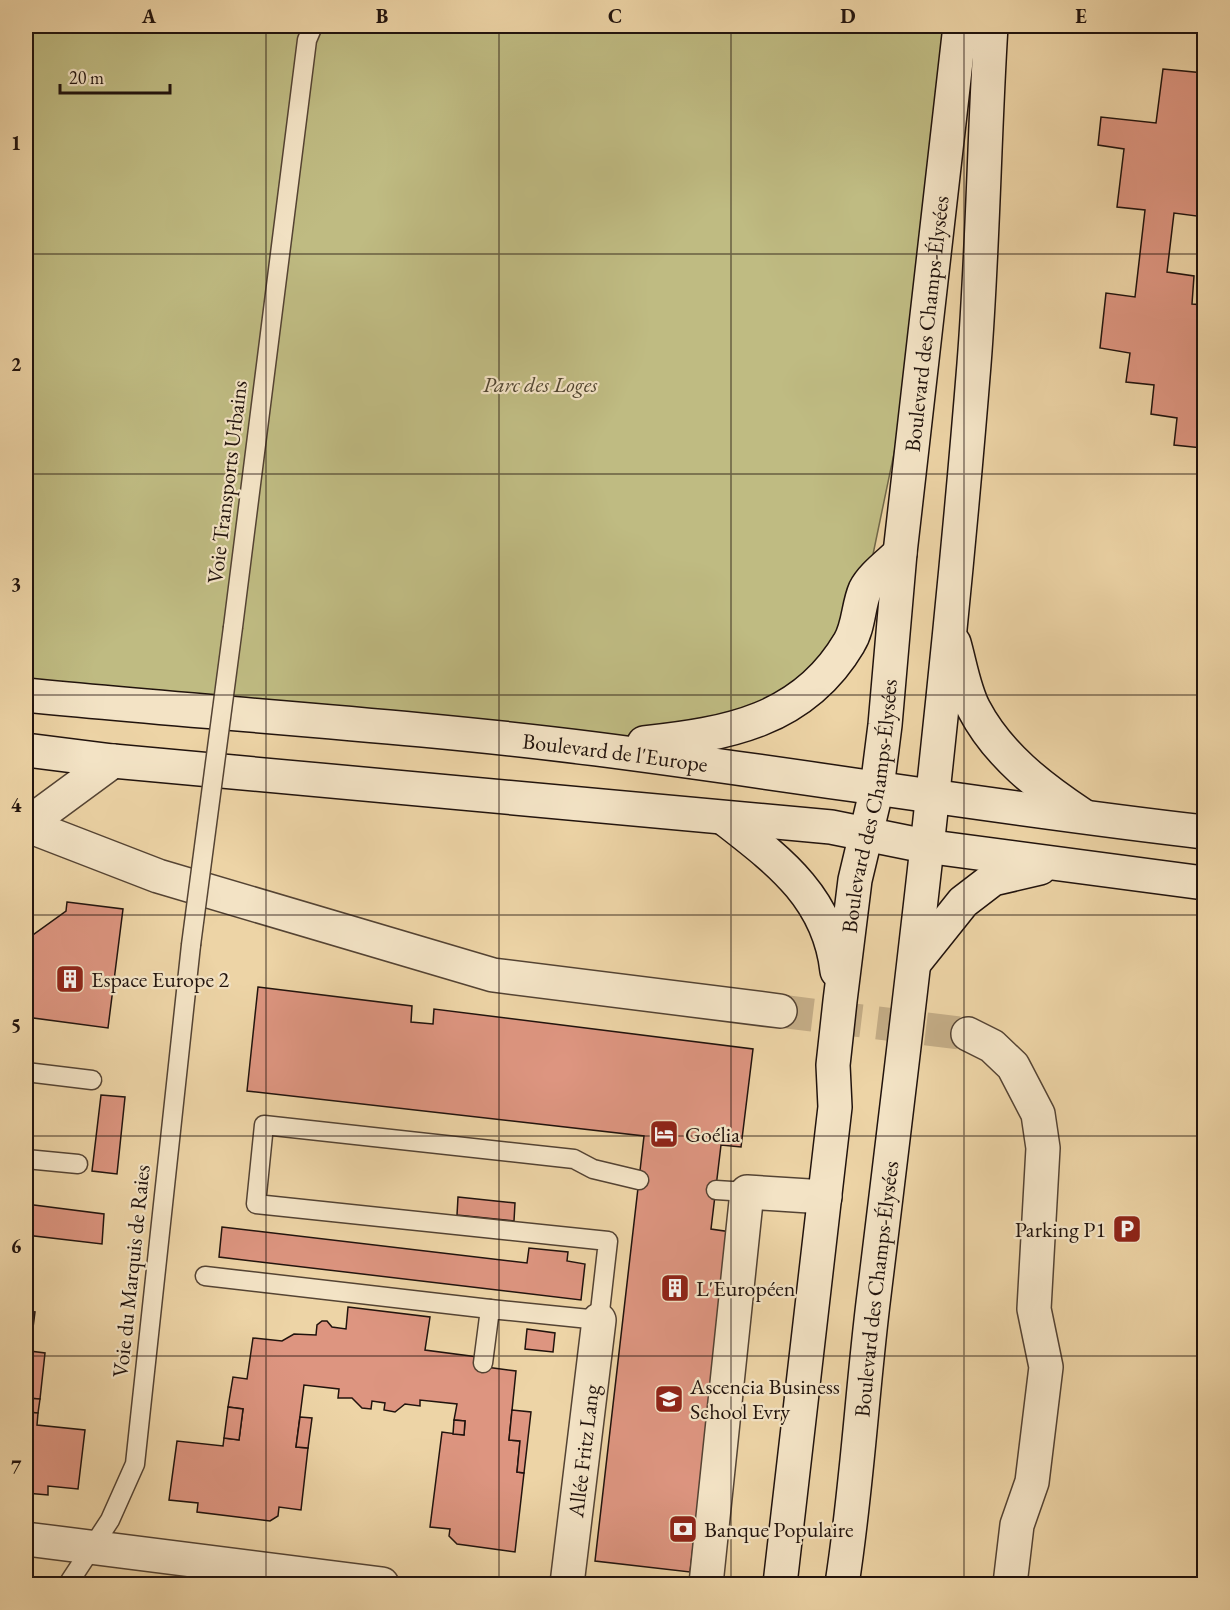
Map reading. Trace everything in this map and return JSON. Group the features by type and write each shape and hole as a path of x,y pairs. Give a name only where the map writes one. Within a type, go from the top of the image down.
{"main road":[{"name":"Boulevard des Champs-Élysées","path":"780,1584 835,1107 832,1065 855,880 877,788 900,553 960,26"},
{"name":"Boulevard des Champs-Élysées","path":"842,1584 915,962 925,846 951,631 975,358 991,26"},
{"path":"594,749 701,737 767,719 819,683 851,641 866,588 900,553"},
{"path":"951,631 974,709 1009,757 1041,787 1088,819"},
{"name":"Boulevard de l'Europe","path":"26,695 358,723 594,749 1088,819 1204,832"},
{"path":"26,750 113,761 831,827 925,846 1204,883"},
{"path":"26,825 113,761"},
{"path":"725,819 780,862 803,886 828,931 835,952 840,1001"},
{"path":"26,825 158,876 493,975 780,1011"},
{"path":"915,962 963,902 993,879 1059,863"},
{"path":"968,1034 992,1046 1013,1066 1038,1114 1043,1148 1034,1309 1046,1367 1032,1482 1017,1525 1010,1584"},
{"path":"706,1584 732,1191 825,1197"},
{"name":"Allée Fritz Lang","path":"567,1584 599,1320"},
{"path":"26,1539 94,1547 303,1580 382,1584"}],"lane":[{"name":"Voie Transports Urbains","path":"191,945 307,40 313,26"},
{"name":"Voie du Marquis de Raies","path":"68,1584 94,1547 135,1464 191,945"},
{"path":"26,1072 92,1080"},
{"path":"205,1276 599,1320 608,1241 256,1204 264,1125 574,1159 593,1169 639,1180"},
{"path":"26,1159 78,1164"},
{"path":"483,1363 490,1309"}],"green space":[{"name":"Parc des Loges","path":"26,26 960,26 934,261 866,588 851,641 767,719 594,749 26,695"}],"building":[{"path":"1163,69 1204,73 1204,217 1174,213 1167,272 1194,276 1192,304 1204,305 1202,448 1174,445 1177,418 1151,414 1154,385 1126,382 1130,353 1100,348 1106,293 1135,297 1145,210 1117,207 1124,149 1098,145 1101,117 1156,123"},
{"name":"Espace Europe 2","path":"67,902 123,909 108,1028 26,1017 26,940 66,911"},
{"name":"L'Européen","path":"258,987 412,1006 411,1022 433,1024 434,1009 753,1049 741,1147 721,1145 711,1229 731,1232 690,1572 595,1561 644,1136 247,1091"},
{"path":"101,1095 125,1097 117,1174 92,1171"},
{"path":"458,1197 515,1203 514,1221 457,1215"},
{"path":"26,1204 104,1214 102,1244 26,1235"},
{"path":"222,1227 527,1263 529,1248 568,1252 567,1261 585,1264 581,1300 219,1257"},
{"path":"348,1307 430,1317 425,1350 478,1357 486,1367 516,1371 509,1440 520,1441 517,1472 524,1473 515,1552 457,1544 449,1536 450,1529 430,1527 442,1432 464,1435 465,1421 454,1420 457,1404 420,1400 420,1406 405,1404 395,1412 384,1410 385,1403 372,1401 371,1409 362,1408 352,1398 338,1398 339,1389 304,1385 296,1447 308,1448 301,1510 279,1507 278,1516 270,1521 197,1512 198,1503 169,1500 177,1441 223,1446 224,1438 239,1440 243,1409 228,1407 233,1377 247,1379 253,1338 282,1341 294,1334 316,1335 317,1325 322,1321 327,1321 332,1327 346,1329"},
{"path":"26,1311 35,1312 30,1351 45,1353 40,1399 26,1398"},
{"path":"527,1329 555,1333 553,1352 525,1349"},
{"path":"26,1398 40,1399 38,1413 26,1412"},
{"path":"228,1407 243,1409 239,1440 224,1438"},
{"path":"512,1410 531,1412 524,1473 517,1472 520,1441 509,1440"},
{"path":"26,1412 38,1413 37,1425 85,1430 78,1489 48,1486 48,1495 26,1493"},
{"path":"300,1417 312,1418 308,1448 296,1447"},
{"path":"454,1420 465,1421 464,1435 453,1434"}],"tunnel":[{"path":"780,1011 968,1034"}],"place":[{"name":"Espace Europe 2","path":"70,979"},
{"name":"Goélia","path":"664,1134"},
{"name":"Parking P1","path":"1127,1229"},
{"name":"L'Européen","path":"675,1288"},
{"name":"Ascencia Business School Evry","path":"669,1399"},
{"name":"Banque Populaire","path":"683,1529"}]}
